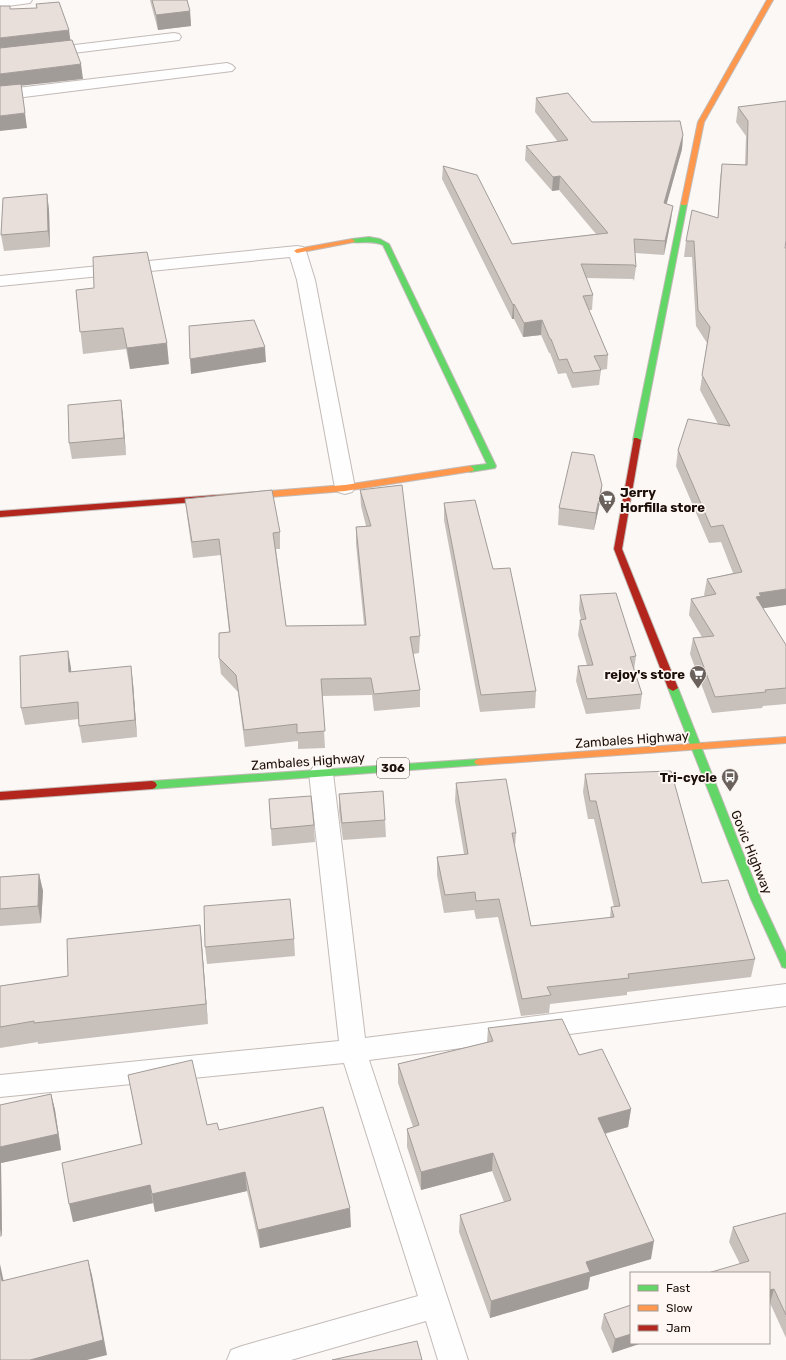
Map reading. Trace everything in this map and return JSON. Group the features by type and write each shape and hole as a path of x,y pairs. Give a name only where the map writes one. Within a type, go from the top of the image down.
{"street":[{"path":"0,3 25,0"},
{"name":"Govic Highway","path":"770,0 701,122 636,445 618,549 756,898 786,964"},
{"path":"0,58 174,37"},
{"path":"0,95 227,68"},
{"path":"0,281 166,265 297,250 369,238 378,239 386,244 492,466 345,488 0,514"},
{"path":"297,250 306,280 345,488"},
{"name":"Zambales Highway","path":"0,796 696,748 786,740"},
{"path":"321,773 353,1051 453,1360"},
{"path":"0,1086 353,1051 786,995"},
{"path":"242,1360 435,1305"}],"building":[{"path":"152,0 187,0 190,11 156,15"},
{"path":"59,2 69,30 0,38 0,6 10,6 10,9 37,8 36,4"},
{"path":"72,40 81,64 0,74 0,48"},
{"path":"21,84 25,113 0,116 0,86"},
{"path":"568,93 592,122 680,121 683,135 664,203 673,206 665,241 634,239 636,267 634,265 581,264 593,295 583,296 608,355 594,356 601,370 573,373 567,359 559,360 542,320 524,323 514,304 513,305 443,166 477,175 512,244 608,233 560,176 553,177 526,146 568,140 536,98"},
{"path":"786,101 786,589 759,593 761,596 756,597 786,645 786,688 765,690 766,692 715,697 693,638 714,636 691,599 716,594 707,579 742,572 723,525 711,527 678,450 688,419 730,426 702,375 710,327 698,310 694,241 686,241 692,210 718,218 722,164 747,165 748,121 738,107"},
{"path":"47,194 48,231 1,235 3,198"},
{"path":"147,252 167,343 127,348 123,328 80,332 76,290 94,288 93,257"},
{"path":"254,320 265,347 190,359 189,326"},
{"path":"121,400 124,438 69,443 68,405"},
{"path":"572,452 594,455 602,485 596,513 559,508"},
{"path":"402,485 420,636 410,637 420,690 374,694 371,678 321,679 325,731 297,733 297,724 244,730 236,675 219,658 219,633 230,632 219,539 192,542 185,499 272,490 280,532 273,533 286,626 366,625 356,527 371,526 360,490"},
{"path":"475,500 493,569 510,568 536,691 481,695 444,503"},
{"path":"616,593 636,656 630,657 642,694 587,699 578,666 593,665 580,620 586,619 580,595"},
{"path":"68,651 69,672 131,666 135,720 79,726 78,702 21,708 20,656"},
{"path":"671,771 702,883 728,880 755,959 628,974 629,978 547,987 551,995 522,999 499,899 476,901 475,892 445,895 437,857 468,854 456,783 506,779 516,833 512,833 531,926 614,917 611,907 620,906 596,801 590,801 585,774"},
{"path":"383,791 385,820 342,823 339,794"},
{"path":"311,796 314,825 271,829 269,799"},
{"path":"39,874 38,906 0,909 0,877"},
{"path":"290,899 294,939 205,947 204,906"},
{"path":"200,925 206,1004 34,1023 34,1021 0,1027 0,986 68,976 67,939"},
{"path":"562,1019 579,1055 602,1049 631,1109 598,1118 654,1241 586,1262 590,1272 491,1301 460,1215 511,1200 493,1153 421,1172 407,1129 419,1125 398,1064 493,1041 488,1028"},
{"path":"192,1060 207,1125 217,1123 219,1130 323,1107 350,1208 258,1230 245,1172 152,1194 150,1185 69,1204 62,1163 142,1144 128,1075"},
{"path":"51,1094 58,1134 0,1147 0,1105"},
{"path":"786,1213 786,1315 774,1289 770,1290 770,1272 711,1272 749,1261 733,1227"},
{"path":"88,1260 103,1340 30,1360 0,1360 0,1271 2,1281"},
{"path":"630,1305 630,1334 615,1339 604,1314"},
{"path":"417,1341 422,1360 332,1360"}],"traffic: fast":[{"path":"637,440 684,204"},
{"path":"352,241 373,239 386,244 492,466 470,469"},
{"path":"673,688 756,899 786,964"},
{"path":"152,785 479,762"}],"traffic: slow":[{"path":"684,204 701,122 770,0"},
{"path":"297,251 352,241"},
{"path":"218,498 345,488 470,469"},
{"path":"479,762 786,740"}],"traffic: jam":[{"path":"637,440 618,549 673,688"},
{"path":"0,514 218,498"},
{"path":"0,796 152,785"}],"place":[{"name":"Jerry Horfilla store","path":"607,514"},
{"name":"rejoy's store","path":"698,689"},
{"name":"Tri-cycle","path":"730,792"}]}
